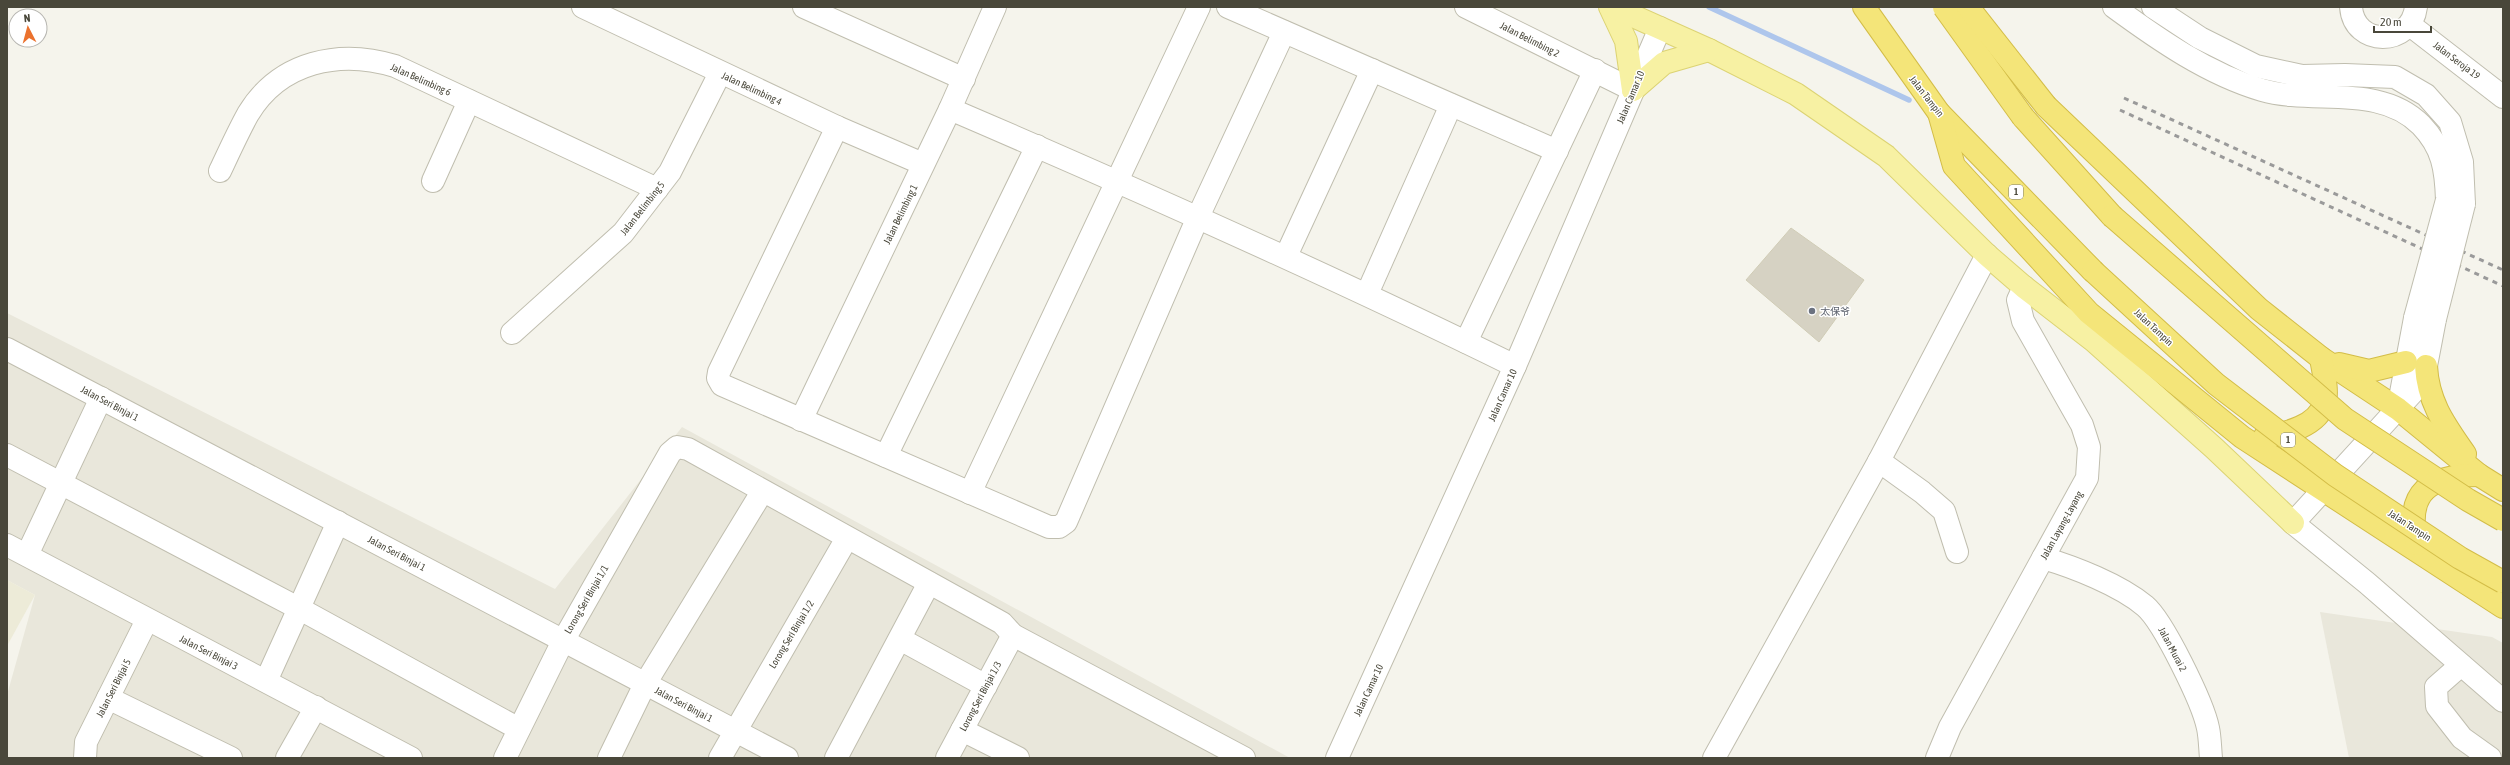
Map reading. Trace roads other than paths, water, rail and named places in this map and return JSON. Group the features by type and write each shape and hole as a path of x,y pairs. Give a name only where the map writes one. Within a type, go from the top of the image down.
{"highway":[{"name":"Jalan Tampin","path":"1864,7 1939,113 2093,271 2216,384 2335,476 2460,558 2503,582"},
{"path":"1944,7 2023,117 2112,216 2345,419 2468,500 2503,520"},
{"path":"1968,7 2046,106 2259,309 2321,358 2398,409 2479,475 2503,490"},
{"path":"1939,113 1954,166 2089,313 2242,437 2503,607"},
{"path":"2321,358 2357,370 2369,371 2416,364 2446,427 2479,475"},
{"path":"2242,437 2272,435 2300,428 2318,413 2324,402 2325,392 2321,358"},
{"path":"2420,553 2414,530 2414,515 2416,504 2426,488 2440,479 2459,475 2479,475"}],"main road":[{"path":"1610,7 1626,41 1633,90"},
{"path":"1613,7 1709,50 1796,94 1886,156 1987,255 2024,287 2094,341 2214,448 2293,523"},
{"path":"1633,90 1664,63 1709,50"}],"street":[{"name":"Jalan Belimbing 4","path":"583,7 720,73 837,127 923,164"},
{"path":"804,7 964,79"},
{"name":"Jalan Belimbing 1","path":"801,420 950,109 995,7"},
{"path":"970,493 1198,7"},
{"path":"1228,7 1556,151"},
{"name":"Jalan Belimbing 2","path":"1466,7 1633,90"},
{"path":"2114,7 2151,34 2221,75 2262,90 2297,96 2368,100 2384,103 2400,109 2415,119 2437,143 2446,177 2455,202"},
{"path":"2153,7 2200,38 2256,66 2302,76 2345,75 2395,77 2426,95 2450,122 2462,162 2455,202 2425,318 2416,364 2398,409 2293,523 2367,583 2503,701"},
{"path":"2350,8 2354,20 2360,28 2369,35 2380,38 2391,37 2402,32 2413,16"},
{"name":"Jalan Seroja 19","path":"2413,16 2503,97"},
{"name":"Jalan Camar 10","path":"1337,758 1515,366 1660,28"},
{"path":"837,127 719,372 718,378 722,385 801,420 1049,527 1059,527 1066,522 1198,217 1284,32"},
{"name":"Jalan Belimbing 6","path":"220,171 249,113 272,85 303,67 326,60 352,57 374,60 395,66 657,189"},
{"path":"1286,256 1372,70"},
{"path":"1466,342 1595,70"},
{"name":"Jalan Belimbing 5","path":"512,334 623,234 670,172 720,73"},
{"path":"433,181 469,101"},
{"path":"1367,294 1451,105"},
{"path":"950,109 1117,180 1286,256 1515,366"},
{"path":"886,456 1038,146"},
{"path":"1714,758 1879,461 1987,255"},
{"name":"Jalan Layang-Layang","path":"1937,758 1950,727 2087,478 2089,448 2082,425 2023,321 2018,300 2024,287"},
{"name":"Jalan Seri Binjai 1","path":"7,349 786,758"},
{"path":"27,556 101,398"},
{"name":"Lorong Seri Binjai 1/1","path":"505,758 562,640 670,453 677,447 688,449 762,492"},
{"path":"7,455 61,482 300,609 519,729"},
{"path":"1879,461 1922,492 1944,512 1957,552"},
{"path":"610,758 645,684 762,492 1002,623 1013,635 1244,758"},
{"path":"266,682 338,522"},
{"name":"Lorong Seri Binjai 1/2","path":"720,758 734,730 847,538"},
{"name":"Jalan Seri Binjai 3","path":"7,545 411,758"},
{"name":"Jalan Murai 2","path":"2043,558 2073,567 2146,606 2163,629 2187,676 2208,727 2211,758"},
{"path":"836,758 929,583"},
{"name":"Jalan Seri Binjai 5","path":"85,758 86,742 147,620"},
{"name":"Lorong Seri Binjai 1/3","path":"948,758 1013,635"},
{"path":"900,639 986,686"},
{"path":"2461,665 2436,687 2437,706 2462,738 2490,758"},
{"path":"108,698 231,758"},
{"path":"288,758 316,707"},
{"path":"962,730 1018,758"}],"waterway":[{"path":"1709,7 1909,100"}],"railway":[{"path":"2124,98 2503,270"},
{"path":"2120,110 2503,286"}],"place":[{"name":"太保爷","path":"1812,311"}]}
